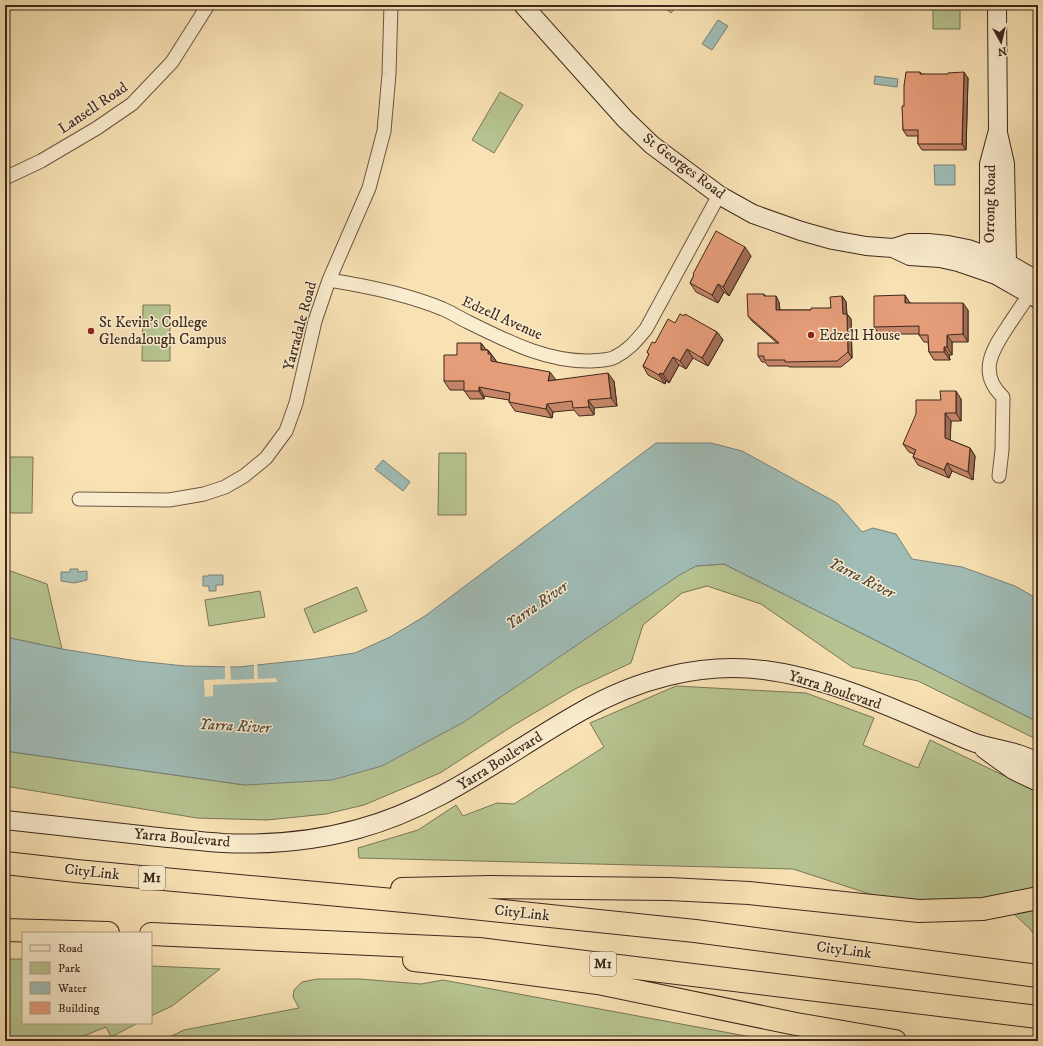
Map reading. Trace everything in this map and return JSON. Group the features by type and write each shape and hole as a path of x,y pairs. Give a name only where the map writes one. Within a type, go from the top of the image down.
{"highway":[{"name":"CityLink","path":"5,863 695,931 1038,976"},
{"path":"300,892 490,887 669,889 749,893 920,911 983,909 1038,898"},
{"path":"5,930 74,932"},
{"path":"158,935 485,968 598,983 796,1024 895,1041"},
{"name":"M1","path":"158,935 479,949 1038,1017"}],"street":[{"name":"Lansell Road","path":"5,178 41,161 97,128 132,104 172,62 208,5"},
{"name":"Yarradale Road","path":"79,499 169,500 193,496 225,487 244,476 266,458 286,431 304,372 315,321 329,280 369,188 384,131 389,74 391,5"},
{"name":"St Georges Road","path":"522,5 625,119 652,145 719,195 753,214 801,231 833,240 866,246 893,248 910,256 940,258 1001,269 1036,289"},
{"name":"Orrong Road","path":"997,5 998,133 1005,164 1001,269"},
{"name":"Orrong Road","path":"998,133 989,164 989,256 1001,269"},
{"name":"Edzell Avenue","path":"329,280 360,285 429,304 445,310 525,349 551,357 578,361 613,358 631,347 646,329 719,195"},
{"name":"St Georges Road","path":"893,248 909,243 928,243 968,249 989,256"},
{"path":"999,476 1002,450 1003,397 992,383 989,364 991,353 997,341 1036,289"},
{"name":"Yarra Boulevard","path":"5,820 223,843 279,842 336,835 390,820 417,809 478,775 582,710 624,690 675,674 714,669 739,668 763,670 788,674 814,681 887,706 979,745 1021,754 1038,762"},
{"name":"Yarra Boulevard","path":"979,745 1013,770 1038,782"}],"green space":[{"path":"661,5 678,5 671,13"},
{"path":"933,5 960,5 960,29 933,29"},
{"path":"500,92 523,105 494,153 472,140"},
{"path":"143,305 170,305 170,361 142,361"},
{"path":"439,453 466,453 466,515 438,515"},
{"path":"5,457 33,457 32,513 5,513"},
{"path":"724,564 1038,722 1038,740 918,681 852,667 761,604 707,586 682,593 643,625 631,663 575,689 514,725 440,773 364,805 326,814 267,820 197,818 5,786 5,751 245,785 696,566"},
{"path":"5,569 47,584 62,649 5,637"},
{"path":"357,587 367,611 314,633 304,609"},
{"path":"260,591 265,617 209,626 205,600"},
{"path":"676,686 806,693 874,718 863,745 918,768 930,740 1038,792 1038,939 1014,914 879,897 793,869 359,858 358,848 418,830 456,805 463,816 497,803 514,804 604,747 590,723"},
{"path":"5,959 22,959 22,1024 136,1024 111,1037 106,1027 71,1041 8,1041 5,1035"},
{"path":"152,966 220,969 172,1006 152,1016"},
{"path":"317,979 360,979 421,984 443,980 773,1041 161,1041 184,1030 299,1008 293,997 294,990 302,982"}],"water":[{"path":"718,20 728,26 712,50 702,44"},
{"path":"875,76 898,79 897,87 874,84"},
{"path":"934,165 955,165 955,185 935,185"},
{"name":"Yarra River","path":"656,443 711,443 742,451 837,503 862,532 873,528 896,534 912,559 962,567 1015,586 1038,599 1038,722 724,564 696,566 678,576 464,722 382,766 332,780 245,785 5,751 5,637 62,649 137,661 185,666 238,667 355,653 390,637 425,616"},
{"path":"383,460 410,482 403,491 375,469"},
{"path":"70,569 78,569 78,572 87,571 87,580 74,583 61,581 61,572 70,572"},
{"path":"223,575 223,585 216,585 216,591 209,591 209,586 203,586 203,576"}],"pier":[{"path":"254,663 257,663 258,679 276,678 277,682 213,685 213,696 205,697 204,680 225,679 225,665 230,665 231,680 254,679"}],"building":[{"path":"906,72 920,72 920,74 948,74 964,72 962,144 918,144 918,130 903,130 902,106 904,106"},
{"path":"716,231 745,247 723,287 718,284 712,295 690,283 694,275 693,274"},
{"name":"Edzell House","path":"747,294 776,296 776,310 811,310 811,308 831,308 830,297 842,296 843,314 847,314 848,352 837,361 785,362 785,360 764,360 764,356 758,356 758,343 779,343 748,316"},
{"path":"905,295 905,303 963,303 963,334 947,335 947,347 944,347 944,352 929,352 928,335 919,335 919,326 874,327 874,296"},
{"path":"680,314 684,316 685,314 717,332 702,358 687,349 680,361 673,357 663,374 660,373 659,375 643,366 649,354 647,352 652,342 655,343 668,319 675,323"},
{"path":"457,343 481,343 481,350 488,350 488,354 491,354 491,361 550,372 548,381 608,373 611,398 588,400 589,407 573,408 572,401 547,404 546,409 509,402 510,393 479,387 479,391 464,391 464,381 444,381 444,355 457,355"},
{"path":"940,391 956,391 956,413 945,413 945,438 970,448 968,472 947,463 944,470 913,457 916,450 903,444 916,414 916,400 941,400"}],"place":[{"name":"St Kevin's College Glendalough Campus","path":"91,331"},
{"name":"Edzell House","path":"811,335"}]}
